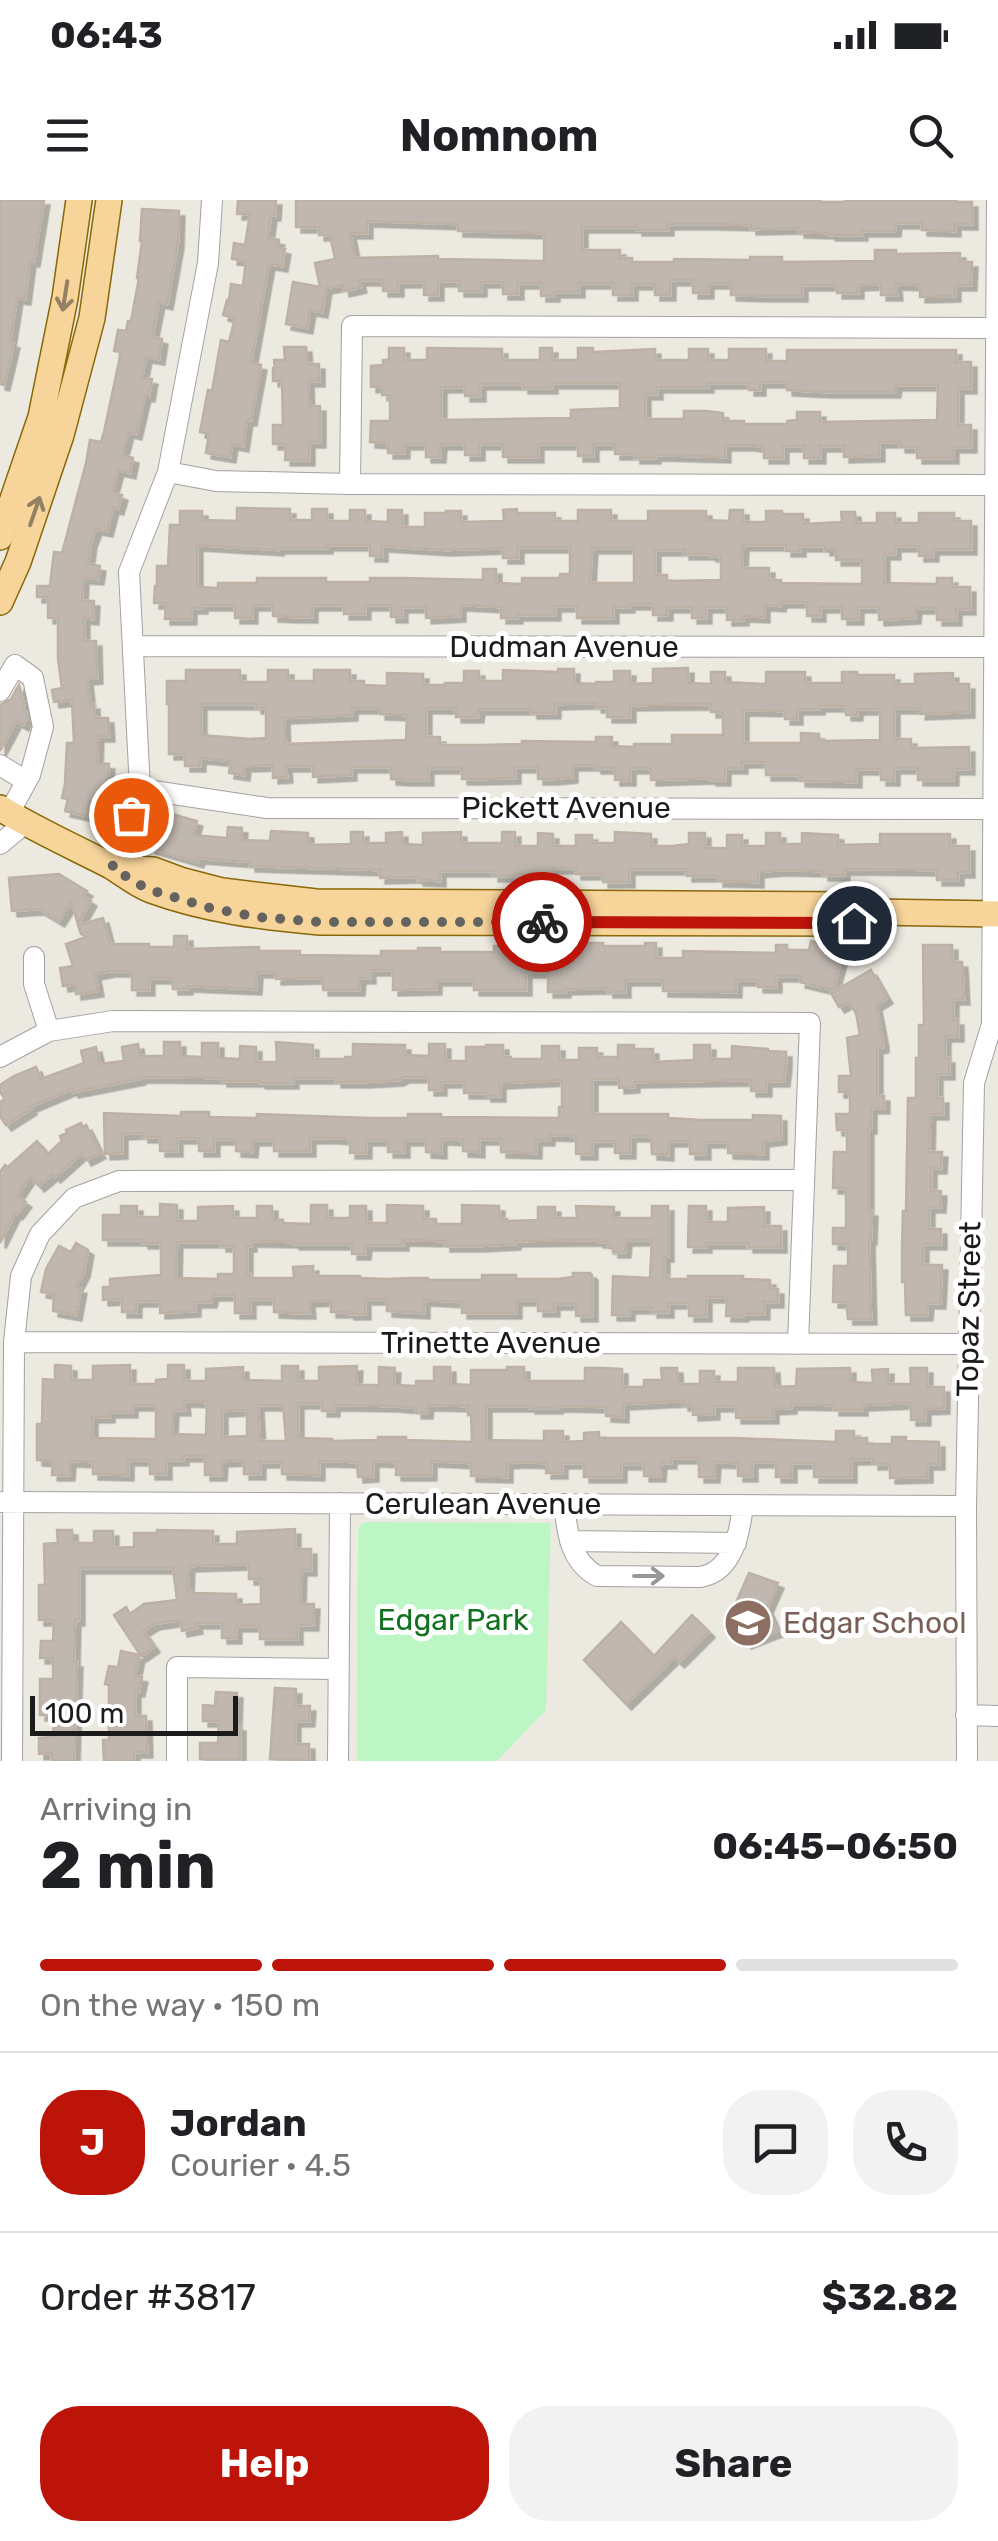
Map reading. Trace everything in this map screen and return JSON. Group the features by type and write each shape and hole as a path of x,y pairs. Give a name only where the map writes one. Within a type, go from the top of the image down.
{"main road":[{"path":"0,537 42,417 79,200"},
{"path":"0,602 62,435 92,318 110,200"},
{"path":"11,815 147,889 257,917 320,922 854,923 872,912 995,914"}],"street":[{"path":"112,868 140,789 129,572 168,472 208,263 212,200"},
{"name":"Topaz Street","path":"967,1761 966,1506 974,1083 995,1024 992,809 997,200"},
{"path":"350,484 352,326 996,328"},
{"path":"168,472 216,481 350,484 995,485"},
{"name":"Dudman Avenue","path":"134,646 993,647"},
{"path":"0,691 15,665 33,678 43,727 0,844"},
{"path":"0,765 26,781"},
{"name":"Pickett Avenue","path":"140,789 267,808 992,809"},
{"path":"34,957 34,984 48,1031"},
{"path":"0,1056 48,1031 113,1021 810,1023 798,1344"},
{"path":"12,1761 6,1502 21,1276 40,1234 74,1198 119,1181 804,1180"},
{"name":"Trinette Avenue","path":"14,1342 968,1344"},
{"name":"Cerulean Avenue","path":"6,1502 966,1506"},
{"path":"338,1761 340,1503"},
{"path":"564,1504 570,1541 578,1560 597,1576 708,1576 723,1564 736,1543 744,1504"},
{"path":"570,1541 736,1543"},
{"path":"176,1761 177,1667 338,1668"},
{"path":"966,1716 998,1716"}],"green space":[{"name":"Edgar Park","path":"366,1522 551,1523 546,1710 497,1761 357,1761 358,1531"}],"building":[{"path":"0,200 44,200 25,299 17,298 10,342 14,343 4,385 0,384"},
{"path":"238,200 276,200 268,238 279,240 278,248 285,249 282,266 269,264 251,363 261,365 251,420 247,420 243,446 232,444 230,457 206,453 209,434 200,432 221,340 229,342 235,318 223,315 231,284 243,286 246,261 232,259 234,243 245,245 250,214 237,214"},
{"path":"296,200 956,200 972,202 972,224 955,224 955,231 922,230 922,223 896,223 895,231 862,231 862,235 799,232 799,228 751,229 751,225 668,224 668,230 582,227 582,250 620,250 620,258 632,258 632,262 750,257 782,257 782,262 875,261 875,250 896,250 896,254 960,253 960,262 972,262 971,285 955,285 955,296 920,297 920,285 896,284 897,295 881,295 881,284 858,285 858,293 837,293 837,285 802,285 802,296 763,296 731,295 731,283 708,283 708,293 693,293 693,280 670,280 670,295 655,295 655,284 632,284 632,295 613,295 613,283 579,283 579,292 541,296 541,283 518,283 518,294 503,294 503,282 481,282 481,291 459,291 459,281 438,281 438,295 424,295 424,282 398,282 398,291 383,291 383,280 359,280 361,287 344,291 343,285 326,288 322,312 310,310 307,328 286,324 293,282 320,287 315,263 335,259 330,235 319,235 319,227 296,227","holes":["367,221 458,224 458,231 544,233 544,261 438,256 355,258 350,233 367,233"]},
{"path":"142,209 179,211 178,243 167,304 159,302 152,337 162,339 159,359 146,357 142,378 152,379 149,396 145,395 136,434 128,432 122,455 133,458 130,473 118,470 112,492 122,495 118,509 113,508 107,531 96,529 91,542 88,564 100,566 98,579 83,578 82,601 94,601 93,619 84,618 84,641 96,641 97,678 87,679 90,705 94,704 95,718 108,718 109,736 98,736 97,763 109,764 108,776 101,804 90,801 87,816 65,811 68,799 62,798 67,743 74,743 72,700 54,702 52,690 62,688 58,618 48,618 48,597 37,597 37,586 50,586 54,552 62,553 90,440 101,442 104,432 121,352 114,351 118,330 126,331 131,321 139,278"},
{"path":"284,347 306,347 307,364 319,364 319,381 308,381 309,406 320,406 320,442 309,442 309,460 285,460 286,444 273,444 273,425 283,425 282,381 273,381 273,368 274,360 285,360"},
{"path":"389,348 404,348 404,360 427,360 427,348 502,349 502,360 540,360 540,348 552,348 552,360 578,360 578,348 593,348 593,352 655,349 655,360 689,360 689,349 708,349 708,360 729,360 729,349 766,349 766,361 787,361 787,350 956,350 956,362 971,362 971,388 958,388 958,425 971,425 971,447 953,447 953,458 917,458 917,447 900,447 900,442 879,442 879,456 844,457 844,446 820,446 820,458 804,458 804,446 783,446 783,458 764,458 764,447 749,445 725,445 725,457 635,458 635,454 615,454 615,444 593,444 593,456 578,456 578,444 538,444 538,457 503,457 503,444 479,444 479,455 465,455 465,444 441,444 440,457 426,457 426,444 404,444 404,453 388,453 388,443 370,442 371,421 390,421 390,395 382,395 382,386 371,387 371,366 389,360","holes":["760,382 787,382 787,390 826,392 895,392 896,385 938,385 937,420 820,422 820,412 797,412 797,420 787,424 744,424 723,421 723,413 707,411 684,411 684,419 645,419 645,394 657,394 657,387 749,383 749,390 760,390","552,383 620,383 620,408 571,410 571,418 441,420 441,387 465,387 465,396 480,396 480,384 552,388"]},
{"path":"237,508 290,509 290,520 312,520 312,509 327,509 327,521 350,521 350,510 365,510 365,521 388,522 388,510 402,510 402,527 425,527 425,513 461,511 461,522 504,521 503,510 517,509 517,513 555,513 555,521 578,521 578,510 611,510 611,521 648,521 648,511 706,511 706,520 729,521 730,510 743,510 743,522 766,522 766,511 782,511 803,514 803,524 842,522 841,512 855,512 856,523 877,523 877,513 895,513 895,523 919,523 919,513 954,513 954,521 971,521 971,549 933,549 933,556 919,556 919,546 895,546 895,554 884,554 884,583 937,584 937,578 952,578 952,587 970,587 970,609 956,609 956,620 937,620 937,608 916,608 915,618 879,620 879,607 858,607 858,619 842,619 842,607 820,607 820,616 807,616 807,602 781,602 780,606 764,605 764,617 727,620 727,607 706,607 706,618 692,618 692,607 667,607 667,615 653,615 653,604 613,607 613,618 577,618 577,606 555,606 555,615 501,618 501,607 460,605 460,616 426,618 426,607 402,607 402,617 391,617 391,605 365,605 365,614 344,614 344,605 312,605 312,617 294,617 273,616 273,605 252,605 252,618 235,618 235,605 202,605 191,608 191,619 165,619 166,603 154,603 157,566 168,566 170,525 180,525 180,511 202,511 202,520 237,521","holes":["197,545 278,550 370,545 370,556 382,556 382,546 503,548 503,558 518,558 518,547 570,547 570,574 560,574 560,578 522,578 522,584 496,583 496,569 483,569 483,580 370,578 370,582 326,582 326,578 257,578 257,583 197,587","743,545 786,545 786,551 800,551 800,546 825,546 825,550 836,549 836,560 862,560 862,584 781,583 769,580 769,568 742,568","592,548 634,548 634,583 590,583","655,550 721,556 721,580 667,581 667,575 655,575"]},
{"path":"688,668 688,683 711,684 711,672 725,672 725,682 766,684 766,672 805,672 805,683 842,683 842,672 894,675 894,684 915,684 915,674 953,673 953,684 969,684 969,712 920,714 921,708 894,708 894,739 911,739 911,748 969,747 969,769 953,769 953,780 918,780 918,768 894,768 894,780 881,780 881,769 856,769 856,782 800,781 800,775 766,775 766,762 742,762 742,768 725,768 725,780 651,780 651,768 630,768 630,780 615,780 615,768 596,765 572,765 572,777 553,779 538,779 538,767 515,767 515,778 478,779 462,779 462,768 428,768 428,780 391,779 391,767 351,767 351,775 313,777 313,766 286,766 287,777 273,778 273,765 245,766 244,775 229,773 231,761 200,758 200,766 185,766 185,754 169,754 167,681 186,681 186,670 240,670 240,682 268,682 268,670 288,670 288,681 314,681 314,670 350,670 350,681 387,686 387,673 423,674 423,685 445,685 464,683 464,671 479,671 479,681 503,681 503,670 558,669 574,669 574,683 614,682 614,671 630,671 630,684 653,683 653,669","holes":["596,703 596,707 607,707 607,717 630,717 630,705 711,704 711,712 723,712 723,735 672,735 672,744 634,747 611,746 612,737 596,737 596,742 483,745 440,745 440,737 426,737 426,708 456,708 456,717 478,717 479,709 555,713 555,704","201,704 256,704 256,708 266,708 266,738 201,735","846,706 846,715 857,715 857,709 880,709 880,740 819,741 819,734 801,733 801,743 743,743 743,710 785,711 785,719 797,719 797,709","352,708 380,708 380,714 407,715 406,740 285,744 284,718 352,715"]},
{"path":"19,685 27,718 23,725 16,721 0,751 0,705 11,699"},
{"path":"172,814 197,821 193,835 227,838 228,827 242,828 241,840 270,841 271,831 308,833 308,845 351,844 351,832 363,832 363,843 386,843 386,833 402,832 402,844 423,845 423,833 461,832 461,843 502,843 502,832 515,832 515,846 538,846 538,833 553,834 553,846 576,846 576,835 592,835 592,843 615,843 615,832 651,834 651,846 673,846 689,844 689,833 705,833 705,848 727,848 727,835 742,835 742,846 766,846 766,833 780,833 780,844 802,844 802,833 838,835 838,845 880,844 880,834 950,834 950,846 969,846 969,872 958,872 958,880 937,880 937,870 844,869 844,875 823,875 823,871 780,870 758,872 758,882 687,876 687,869 629,869 629,882 603,882 603,874 576,874 576,868 553,868 552,874 515,876 493,876 493,871 440,871 440,881 380,878 380,870 250,866 250,862 199,858 198,862 150,848 156,828 167,831"},
{"path":"59,874 87,891 83,896 91,901 78,924 71,902 59,921 39,909 12,911 9,878"},
{"path":"103,918 110,944 149,947 174,947 174,936 187,936 187,949 259,947 259,951 300,951 300,955 381,956 381,951 418,948 494,952 494,946 515,946 515,951 543,951 543,941 565,941 603,946 656,943 656,958 683,958 683,951 776,953 776,945 787,945 787,950 809,950 811,941 831,946 829,956 841,960 833,990 800,982 802,976 776,976 776,987 758,987 758,980 736,980 736,992 663,991 663,980 625,980 625,992 608,992 608,988 548,992 548,972 526,972 526,990 474,990 474,980 436,980 436,989 393,990 393,970 370,970 370,978 360,978 359,990 323,990 323,978 276,979 276,972 257,972 256,989 173,989 172,978 149,978 149,990 132,990 132,971 110,971 95,974 98,991 76,994 75,984 63,986 60,968 73,966 66,944 86,937 78,925"},
{"path":"923,945 952,945 952,962 962,962 964,999 953,999 958,1036 945,1036 949,1074 937,1074 937,1098 943,1098 943,1114 930,1114 929,1152 942,1152 941,1168 931,1168 931,1191 941,1191 940,1207 929,1207 929,1229 941,1229 941,1244 923,1244 923,1265 942,1265 940,1303 928,1303 927,1315 906,1315 902,1248 908,1098 916,1098 919,1025 924,1025"},
{"path":"871,970 887,998 876,1005 883,1042 883,1047 877,1048 877,1096 884,1096 884,1108 871,1108 868,1128 871,1319 848,1319 846,1302 833,1302 834,1266 848,1266 848,1244 833,1244 833,1228 846,1228 846,1188 833,1188 834,1152 847,1152 847,1130 837,1130 836,1114 850,1114 850,1092 839,1092 839,1076 851,1076 847,1038 860,1035 856,1013 849,1002 839,1007 831,993"},
{"path":"164,1042 180,1042 180,1056 202,1057 202,1043 218,1043 218,1058 240,1059 240,1046 256,1047 256,1062 277,1062 276,1042 313,1045 313,1059 353,1057 353,1044 405,1045 405,1055 429,1056 429,1044 445,1044 445,1061 466,1061 466,1047 486,1045 503,1045 503,1057 511,1059 542,1059 542,1046 559,1046 559,1060 579,1060 579,1048 597,1048 597,1057 618,1057 618,1045 634,1045 634,1049 653,1049 653,1062 694,1060 694,1045 710,1045 710,1059 732,1059 732,1046 768,1049 786,1052 786,1064 784,1081 766,1081 766,1091 751,1091 751,1080 634,1082 634,1087 619,1088 619,1079 592,1079 592,1114 668,1114 668,1118 701,1120 781,1116 781,1139 763,1141 763,1154 728,1153 728,1142 705,1142 705,1154 690,1154 690,1141 668,1141 668,1155 652,1154 651,1136 630,1136 630,1153 615,1153 615,1141 592,1141 592,1154 576,1154 576,1136 549,1135 549,1140 536,1140 536,1153 501,1152 501,1139 479,1139 479,1152 463,1151 463,1140 441,1139 441,1153 426,1152 426,1140 404,1140 404,1152 388,1152 388,1140 366,1140 366,1153 350,1153 350,1139 332,1138 310,1138 310,1151 274,1151 274,1140 253,1140 252,1152 236,1151 236,1139 214,1139 214,1151 199,1151 199,1138 177,1138 177,1151 160,1151 160,1137 143,1137 143,1133 122,1134 122,1153 105,1154 104,1113 181,1116 181,1112 209,1112 209,1117 257,1118 257,1114 408,1118 408,1114 441,1114 559,1118 562,1080 500,1083 500,1096 486,1096 464,1093 464,1082 441,1082 441,1090 429,1090 429,1077 364,1082 293,1078 293,1083 260,1083 222,1078 140,1077 73,1092 72,1089 29,1107 6,1125 0,1116 0,1102 5,1099 0,1085 14,1076 36,1067 41,1079 84,1063 81,1051 96,1047 100,1064 124,1061 122,1047 138,1044 140,1056 164,1056"},
{"path":"81,1123 82,1127 86,1125 100,1153 86,1160 82,1153 39,1186 30,1176 17,1196 26,1202 15,1213 0,1243 0,1172 37,1141 48,1154 62,1141 60,1136 66,1130"},
{"path":"160,1204 177,1205 177,1221 198,1221 198,1207 233,1206 233,1218 257,1218 257,1206 272,1206 272,1219 311,1224 311,1205 327,1205 327,1218 350,1218 350,1206 366,1206 366,1223 387,1223 387,1205 423,1206 423,1219 436,1219 436,1224 462,1224 462,1205 499,1206 499,1219 507,1221 538,1220 538,1207 555,1207 555,1218 577,1218 576,1206 614,1207 613,1218 652,1218 652,1206 668,1206 664,1276 770,1280 770,1289 778,1289 778,1302 764,1302 764,1314 743,1316 726,1316 727,1297 706,1297 706,1316 689,1316 689,1303 668,1303 668,1312 629,1308 629,1315 612,1315 613,1276 650,1278 652,1240 626,1240 625,1252 613,1252 608,1242 598,1240 445,1246 445,1241 403,1240 403,1245 366,1245 365,1254 352,1254 352,1244 251,1241 251,1246 247,1246 250,1278 294,1278 293,1267 313,1266 313,1276 387,1279 482,1280 482,1275 516,1275 516,1279 558,1279 573,1277 573,1273 590,1273 592,1316 576,1316 576,1304 554,1304 554,1311 538,1311 538,1300 516,1300 516,1313 462,1313 462,1302 424,1300 424,1313 387,1311 387,1299 365,1299 365,1314 349,1314 331,1312 331,1300 309,1301 310,1313 295,1313 274,1312 274,1299 250,1299 250,1313 235,1313 235,1295 213,1295 211,1302 195,1302 195,1311 160,1313 160,1301 136,1301 136,1312 122,1312 122,1299 103,1300 103,1287 110,1287 110,1279 161,1275 161,1243 103,1240 103,1215 121,1215 121,1206 137,1206 137,1217 160,1217","holes":["177,1242 221,1242 221,1246 234,1246 234,1274 218,1274 218,1279 176,1278"]},
{"path":"689,1206 706,1206 706,1222 728,1222 728,1208 764,1207 764,1226 781,1226 781,1247 706,1243 706,1247 688,1247"},
{"path":"76,1243 88,1250 76,1287 81,1288 76,1315 53,1311 54,1294 41,1292 46,1269 59,1246 71,1252"},
{"path":"55,1365 71,1366 71,1380 93,1380 93,1366 130,1365 130,1384 156,1384 156,1380 168,1379 168,1365 184,1365 184,1381 206,1381 206,1369 243,1367 243,1380 282,1381 282,1366 298,1366 298,1381 319,1381 319,1367 357,1366 356,1385 379,1385 379,1367 395,1368 394,1385 416,1386 416,1381 434,1381 434,1367 450,1367 450,1384 471,1385 471,1370 524,1367 524,1381 585,1381 585,1368 622,1369 622,1387 644,1387 644,1380 662,1380 661,1368 677,1368 678,1384 700,1384 700,1371 714,1371 714,1382 738,1382 738,1368 774,1368 775,1387 796,1386 797,1369 850,1368 850,1382 873,1383 872,1370 888,1369 888,1384 911,1384 910,1368 927,1368 927,1387 944,1387 944,1408 925,1409 925,1420 911,1420 911,1403 862,1405 862,1410 791,1404 791,1408 773,1409 773,1418 736,1418 736,1406 714,1406 714,1414 693,1415 693,1405 683,1405 683,1401 623,1404 623,1417 606,1416 606,1407 486,1406 486,1440 544,1441 544,1431 563,1431 563,1442 584,1441 584,1433 599,1432 599,1438 836,1442 836,1431 854,1431 854,1438 867,1438 867,1444 892,1444 892,1437 939,1442 939,1464 927,1464 927,1477 890,1478 890,1464 851,1459 851,1477 814,1477 814,1463 791,1463 791,1477 776,1477 776,1462 752,1462 752,1476 738,1476 738,1463 715,1462 714,1477 699,1477 699,1458 671,1458 671,1463 661,1463 660,1476 644,1476 644,1464 621,1464 621,1477 584,1477 584,1463 562,1463 562,1473 546,1473 547,1463 520,1462 507,1463 507,1477 471,1476 471,1463 431,1461 431,1475 396,1475 396,1462 373,1461 373,1476 358,1477 357,1462 319,1461 319,1475 282,1474 282,1462 260,1462 260,1474 244,1474 244,1460 222,1461 221,1475 205,1475 205,1456 166,1460 166,1474 150,1474 150,1460 128,1460 128,1475 93,1474 93,1462 70,1461 69,1475 52,1475 53,1461 37,1460 37,1424 42,1424 43,1379 55,1380","holes":["184,1401 207,1402 206,1435 172,1434 173,1410 185,1410","298,1403 322,1403 322,1411 334,1411 334,1405 392,1406 416,1408 416,1413 427,1413 428,1405 468,1406 471,1415 472,1442 406,1437 332,1441 298,1438","132,1405 156,1405 156,1439 92,1438 92,1417 132,1412","258,1405 283,1405 286,1441 260,1441","247,1410 247,1436 222,1437 222,1411"]},
{"path":"295,1529 295,1549 311,1549 311,1570 301,1570 300,1604 314,1604 313,1625 297,1625 297,1639 260,1639 260,1626 236,1626 236,1638 222,1638 222,1623 196,1623 197,1628 182,1631 180,1620 154,1624 143,1631 154,1647 141,1656 114,1615 126,1607 130,1614 144,1604 177,1600 173,1568 79,1568 74,1761 52,1761 52,1753 39,1754 39,1738 53,1737 54,1715 40,1715 40,1679 53,1679 53,1658 40,1658 41,1641 53,1641 54,1620 39,1620 39,1585 45,1585 44,1544 58,1543 57,1530 72,1530 73,1543 94,1543 94,1531 113,1531 113,1548 134,1547 134,1533 157,1530 213,1531 213,1544 237,1544 237,1532","holes":["249,1564 249,1579 261,1579 261,1604 236,1605 236,1594 188,1590 189,1566"]},
{"path":"749,1573 778,1583 767,1608 777,1631 746,1643 734,1607"},
{"path":"692,1615 709,1632 679,1662 674,1657 626,1704 584,1660 621,1622 654,1656"},
{"path":"121,1651 139,1655 135,1676 142,1677 139,1691 135,1691 135,1716 146,1716 147,1752 134,1752 134,1761 104,1761 103,1740 109,1740 109,1685 105,1684 109,1666 118,1667"},
{"path":"275,1688 296,1689 295,1706 310,1706 309,1721 295,1721 295,1744 309,1744 309,1760 270,1759"},
{"path":"216,1692 237,1693 240,1759 200,1759 200,1743 218,1743 219,1721 203,1721 203,1705 215,1706"}],"way so far":[{"path":"131,815 112,868 147,889 210,908 320,922 542,922"}],"place":[{"name":"Edgar School","path":"748,1623"}],"route":[{"path":"542,922 854,923"}]}
